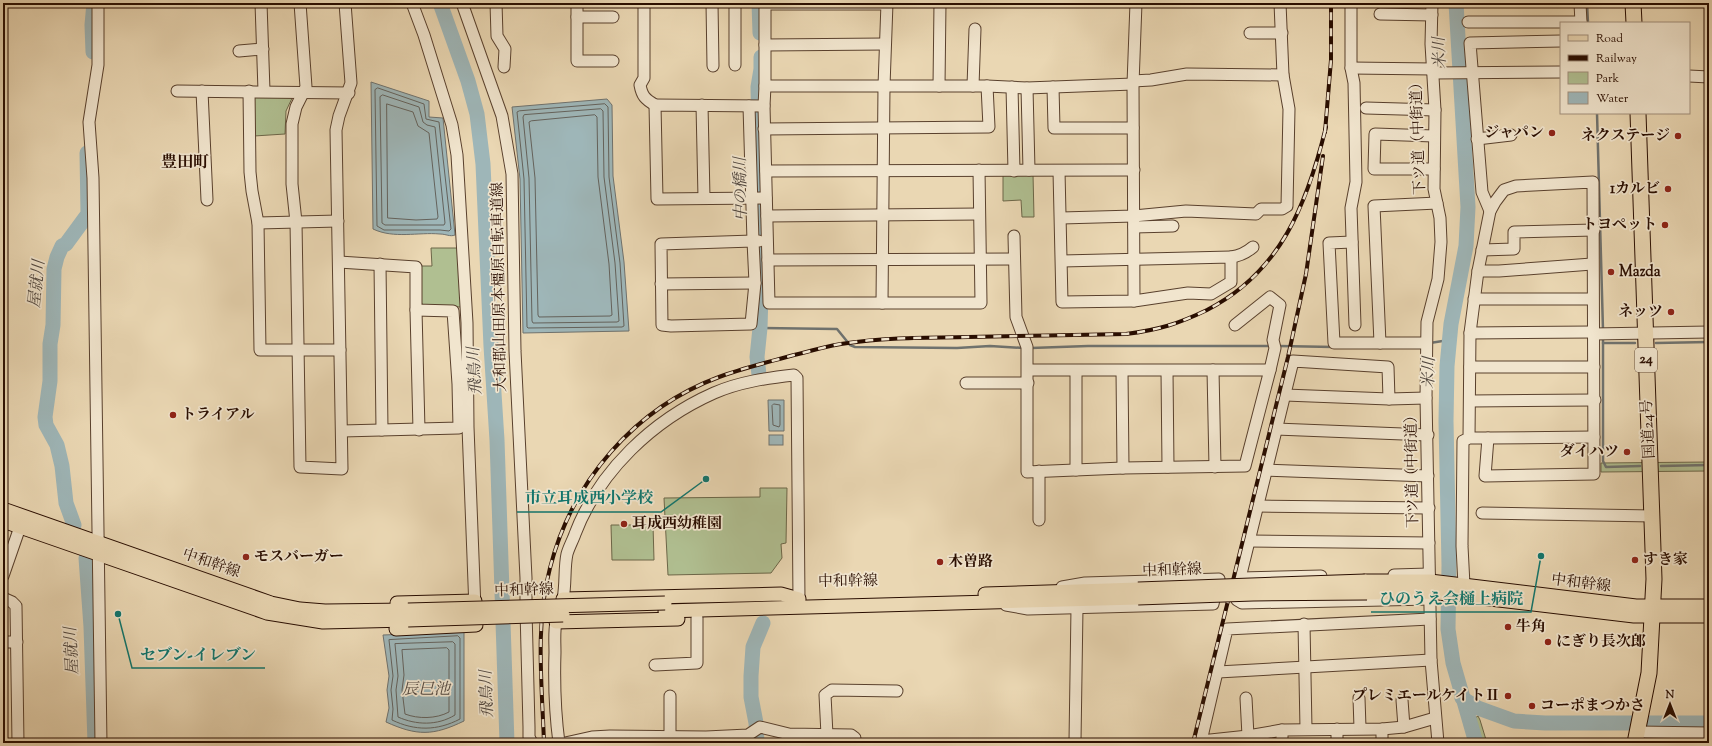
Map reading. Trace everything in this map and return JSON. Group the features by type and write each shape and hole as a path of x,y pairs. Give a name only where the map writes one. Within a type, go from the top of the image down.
{"highway":[{"path":"1633,3 1634,22"},
{"name":"国道24号","path":"1637,735 1649,673 1653,612 1653,516 1645,334 1638,114"}],"main road":[{"name":"中和幹線","path":"3,509 98,549 267,613 323,622 408,615 665,607 798,599 1024,593 1253,594 1366,587 1432,587 1463,589 1605,612 1653,612 1709,616"},
{"name":"中和幹線","path":"3,521 231,588 270,603 300,609 408,615"},
{"path":"231,588 248,589 293,600 324,604 475,613"},
{"path":"208,591 239,608 294,627 356,631 475,613"},
{"name":"中和幹線","path":"665,607 811,608 998,603 1138,593"},
{"path":"563,599 781,594 798,599"},
{"name":"中和幹線","path":"1653,612 1709,606"},
{"path":"556,622 759,617 811,608"}],"street":[{"path":"98,3 98,65 89,122 93,178 101,743"},
{"path":"260,3 264,91"},
{"path":"300,3 306,87 296,107 292,124 292,184 296,222 300,468 342,468 336,130 351,83 345,3"},
{"path":"412,3 424,35 452,125 458,155 467,322 468,427 475,613 526,610"},
{"name":"大和郡山田原本橿原自転車道線","path":"462,3 502,116 512,174 515,351 526,578 529,737 532,743"},
{"path":"496,3 497,36 505,49 504,67"},
{"path":"577,3 577,61 613,61"},
{"path":"644,3 644,78 640,85 645,99 655,104 757,106"},
{"path":"712,3 713,66"},
{"path":"734,3 735,65"},
{"path":"882,303 884,86 887,3 765,4 765,86 757,106 758,198 761,241 768,260 769,303 882,303 981,302 979,170"},
{"path":"939,86 940,3"},
{"path":"1134,301 1133,82 1136,3"},
{"path":"1134,222 1186,211 1256,214 1261,209 1282,209 1287,206 1289,109 1283,75 1280,3"},
{"path":"1351,3 1351,68 1354,83 1356,182 1351,208 1355,325"},
{"name":"下ツ道（中街道）","path":"1432,3 1435,110 1434,189 1442,242 1438,279 1427,322 1426,398 1428,435 1429,543 1432,587 1430,619 1431,660 1438,743"},
{"path":"1468,22 1581,22 1580,3"},
{"path":"1380,14 1432,15"},
{"path":"577,17 613,17"},
{"path":"973,86 975,29"},
{"path":"1250,33 1282,33"},
{"path":"1490,211 1482,192 1469,72 1470,43 1560,41"},
{"path":"765,45 885,44"},
{"path":"239,51 263,49"},
{"path":"1351,68 1451,72 1560,72"},
{"path":"765,86 987,86 1027,88 1133,82 1187,74 1283,75"},
{"path":"1690,76 1709,77"},
{"path":"764,129 989,127 987,86"},
{"path":"1012,87 1014,170"},
{"path":"1053,87 1054,128 1133,128"},
{"path":"1027,88 1029,170"},
{"path":"177,91 349,93"},
{"path":"202,91 207,200"},
{"path":"249,91 250,172 258,223 260,350 340,350"},
{"path":"655,104 657,199 758,198"},
{"path":"702,105 704,198"},
{"path":"757,106 764,129 766,172 758,198 767,216 761,241 751,324 662,325 661,244 761,241"},
{"path":"1366,108 1435,110"},
{"path":"1013,128 1027,128"},
{"path":"1434,136 1375,134 1374,155 1374,169 1434,169"},
{"path":"1477,139 1511,136"},
{"path":"766,172 1134,170"},
{"path":"1059,171 1062,302 1134,301 1188,293 1212,294 1231,282 1231,256"},
{"path":"1469,438 1470,333 1478,270 1490,211 1504,190 1516,186 1593,182 1594,230 1592,299 1594,367 1594,474 1485,476 1488,438"},
{"path":"1380,343 1374,206 1437,203"},
{"path":"767,216 979,214"},
{"path":"1061,218 1134,222 1173,226"},
{"path":"258,223 338,221"},
{"path":"1482,250 1514,249 1514,232 1594,230"},
{"path":"1014,236 1016,317 1027,346 1027,472 1123,468 1245,466 1275,348 1274,340 1280,305 1270,297 1235,325"},
{"path":"1352,242 1329,243 1334,343 1426,343"},
{"path":"1062,261 1238,256 1247,252 1253,246"},
{"path":"768,260 1014,258"},
{"path":"339,262 416,267 419,430"},
{"path":"380,264 382,430"},
{"path":"1478,270 1499,272 1592,264"},
{"path":"661,284 755,283"},
{"path":"1474,299 1592,299"},
{"path":"342,431 459,428 453,311 416,310"},
{"path":"1470,333 1645,334 1709,332"},
{"path":"1389,399 1388,367 1293,361 1257,506 1236,600 1242,604 1282,604 1432,587"},
{"path":"1470,367 1594,367"},
{"path":"1028,370 1270,370"},
{"path":"1076,370 1076,470"},
{"path":"1122,370 1123,468"},
{"path":"1167,370 1168,467"},
{"path":"1213,370 1215,467"},
{"path":"559,743 554,700 556,622 563,599 567,553 591,500 606,478 634,446 685,408 715,393 744,384 776,377 794,375 797,378 798,599"},
{"path":"966,383 1028,383"},
{"path":"1285,395 1389,399 1426,398"},
{"path":"1470,401 1594,400"},
{"path":"1276,429 1428,435"},
{"path":"1463,589 1463,441 1469,438 1594,437"},
{"path":"1266,470 1428,476"},
{"path":"1039,471 1040,520"},
{"path":"1257,506 1429,508"},
{"path":"1482,513 1653,516"},
{"path":"4,570 20,527"},
{"path":"1249,541 1429,543"},
{"path":"1240,578 1432,587"},
{"path":"998,603 1028,609 1213,604 1219,579 1086,583 1024,593"},
{"path":"3,598 12,602 16,606 18,743"},
{"path":"1075,741 1077,608"},
{"path":"655,665 697,663 697,618"},
{"path":"1430,619 1304,624 1228,629 1200,741 1248,736 1282,730 1360,728 1382,729 1404,727 1435,718"},
{"path":"1304,624 1306,729"},
{"path":"3,642 17,642"},
{"path":"1218,672 1431,660"},
{"path":"827,736 825,695 832,690 897,691"},
{"path":"668,738 670,696"},
{"path":"1246,698 1248,736"},
{"path":"1359,698 1360,728"},
{"path":"1402,700 1404,727"},
{"path":"565,743 592,737 610,739 668,738 706,740 748,735 758,728 789,734 827,736 851,735 855,738 855,743"},
{"path":"1338,729 1338,743"},
{"path":"1382,729 1382,743"},
{"path":"1282,730 1282,743"},
{"path":"1637,735 1709,733"}],"green space":[{"path":"252,93 294,94 286,111 285,134 254,136"},
{"path":"1003,174 1033,174 1034,217 1022,217 1021,200 1003,201"},
{"path":"431,248 459,248 462,307 424,306 420,301 419,266 432,266"},
{"path":"1709,462 1709,471 1601,472 1601,463"},
{"path":"760,488 787,488 786,543 781,544 782,558 771,573 668,575 664,498 760,497"},
{"path":"611,525 653,525 654,560 612,560"},
{"path":"1478,716 1487,743 1480,743 1477,735 1475,718"}],"water":[{"path":"371,82 429,101 429,117 443,118 455,235 389,234 373,229"},
{"path":"607,99 612,105 613,176 624,262 629,331 523,333 520,179 512,107"},
{"path":"768,400 784,400 784,431 769,431"},
{"path":"769,435 783,435 783,445 769,445"},
{"name":"辰巳池","path":"464,632 464,721 434,732 416,732 397,727 386,722 389,708 387,690 389,676 383,635"}],"waterway":[{"name":"屋就川","path":"93,52 92,25 94,3"},
{"name":"飛鳥川","path":"440,3 468,81 477,114 483,164 491,346 497,440 507,743"},
{"name":"中の橋川","path":"759,3 760,33"},
{"name":"米川","path":"1456,3 1468,207 1466,246 1451,324 1447,366 1446,421 1449,565 1448,629 1453,663 1476,743"},
{"path":"1587,3 1588,22"},
{"name":"中の橋川","path":"759,375 757,357 760,328 762,258 758,87 761,57"},
{"path":"1597,114 1603,330"},
{"name":"屋就川","path":"74,525 66,503 62,466 57,445 46,425 45,417 50,381 50,344 53,325 54,269 62,246 66,244 88,214 87,153"},
{"path":"760,328 837,329 850,345 855,347 957,348 990,346 1024,348"},
{"path":"1603,337 1603,461 1606,467 1640,466"},
{"path":"1430,343 1449,340"},
{"path":"1656,343 1709,342"},
{"path":"1603,343 1635,343"},
{"path":"1031,348 1088,346 1272,346"},
{"path":"1279,346 1334,347"},
{"path":"1661,466 1709,465"},
{"name":"屋就川","path":"86,558 91,627 95,743"},
{"name":"中の橋川","path":"757,743 756,723 751,697 751,676 753,647 763,623"},
{"path":"1462,698 1478,708 1514,721 1545,723 1709,723"}],"railway":[{"path":"1325,132 1331,60 1331,3"},
{"path":"544,743 541,633 545,589 550,568 560,536 574,506 591,478 611,452 634,428 660,408 689,391 719,377 794,355 841,344 908,338 1126,334 1148,331 1187,319 1207,310 1233,294 1254,276 1272,256 1300,209 1310,183 1326,127"},
{"path":"1193,743 1288,357 1306,274 1323,156"}],"place":[{"name":"ジャパン","path":"1552,133"},
{"name":"ネクステージ","path":"1678,136"},
{"name":"1カルビ","path":"1668,189"},
{"name":"トヨペット","path":"1665,225"},
{"name":"Mazda","path":"1611,272"},
{"name":"ネッツ","path":"1671,312"},
{"name":"トライアル","path":"173,415"},
{"name":"ダイハツ","path":"1627,452"},
{"name":"市立耳成西小学校","path":"706,479"},
{"name":"耳成西幼稚園","path":"624,524"},
{"name":"ひのうえ会樋上病院","path":"1541,556"},
{"name":"モスバーガー","path":"246,557"},
{"name":"すき家","path":"1635,560"},
{"name":"木曽路","path":"940,562"},
{"name":"セブン-イレブン","path":"118,614"},
{"name":"牛角","path":"1508,627"},
{"name":"にぎり長次郎","path":"1548,642"},
{"name":"プレミエールケイトⅡ","path":"1508,696"},
{"name":"コーポまつかさ","path":"1532,706"}],"district":[{"name":"豊田町","path":"185,163"}]}
